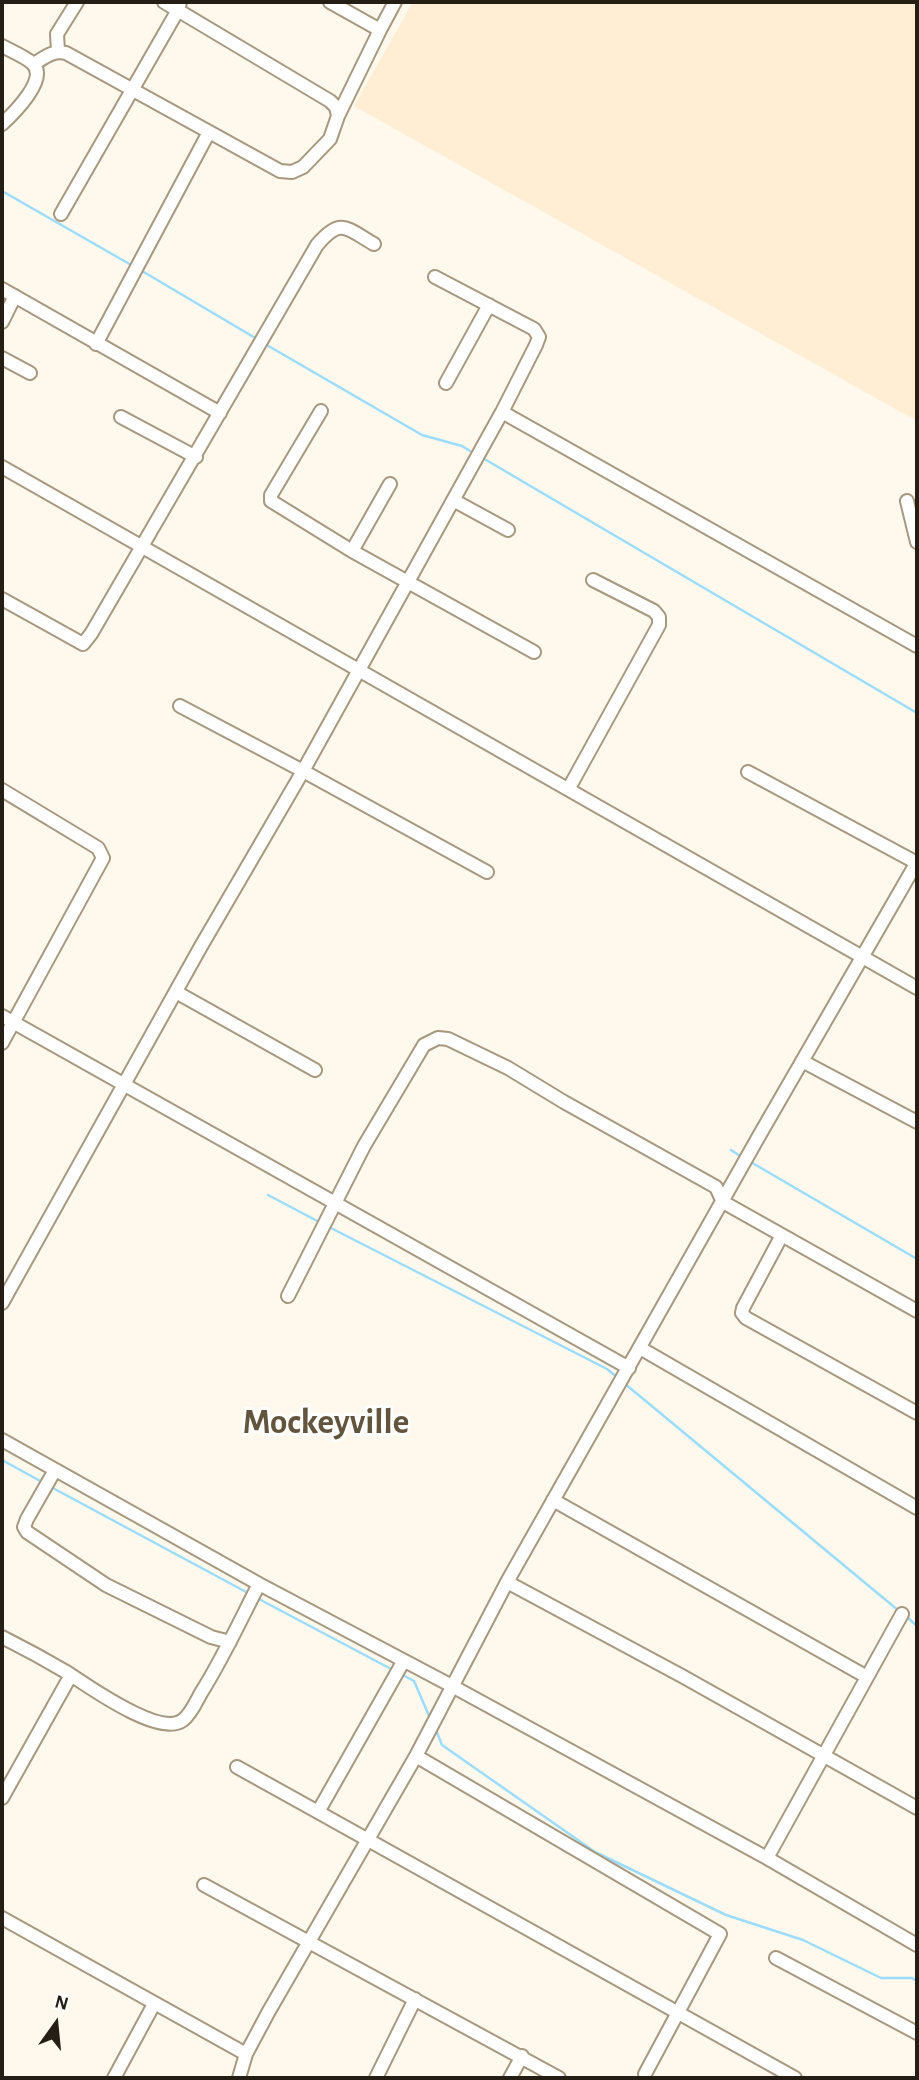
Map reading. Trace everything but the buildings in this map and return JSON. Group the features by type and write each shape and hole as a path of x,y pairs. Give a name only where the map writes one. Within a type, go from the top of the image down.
{"street":[{"path":"58,51 57,34 77,2"},
{"path":"164,2 179,6 330,101 336,107 338,116"},
{"path":"330,2 380,30"},
{"path":"58,51 132,88 280,171 292,172 303,167 330,139 338,116 395,2"},
{"path":"61,214 179,6"},
{"path":"2,46 34,64 37,77 17,111 2,124"},
{"path":"34,64 58,51"},
{"path":"96,344 209,132"},
{"path":"2,599 83,644 196,457 317,245 331,229 338,227 374,244"},
{"path":"3,1297 303,771 531,356 539,337 534,329 435,277"},
{"path":"2,289 220,412"},
{"path":"2,322 15,296"},
{"path":"446,383 489,305"},
{"path":"2,358 30,373"},
{"path":"321,411 271,495 271,501 352,551 534,652"},
{"path":"502,412 917,646"},
{"path":"121,417 196,457"},
{"path":"2,467 917,988"},
{"path":"352,551 390,484"},
{"path":"453,500 508,530"},
{"path":"907,501 917,542"},
{"path":"569,788 659,625 659,617 654,611 593,580"},
{"path":"180,706 487,872"},
{"path":"239,2078 246,2054 416,1756 553,1500 862,957 913,877 917,862 748,772"},
{"path":"2,790 98,848 103,858 7,1019 2,1043"},
{"path":"176,992 315,1070"},
{"path":"7,1019 629,1368"},
{"path":"288,1296 365,1146 424,1045 438,1038 448,1039 508,1069 716,1187 723,1202 917,1311"},
{"path":"802,1062 917,1122"},
{"path":"782,1235 743,1308 746,1318 917,1413"},
{"path":"640,1348 917,1508"},
{"path":"2,1440 258,1584 452,1686 767,1858 917,1945"},
{"path":"55,1470 27,1519 24,1527 27,1532 106,1585 211,1637 230,1642"},
{"path":"553,1500 867,1676"},
{"path":"507,1583 917,1808"},
{"path":"2,1637 71,1675 114,1703 174,1724 181,1722 187,1715 230,1642 258,1584"},
{"path":"767,1858 902,1614"},
{"path":"318,1812 403,1662"},
{"path":"2,1798 71,1675"},
{"path":"416,1756 720,1934 646,2077"},
{"path":"237,1767 795,2078"},
{"path":"204,1885 559,2078"},
{"path":"2,1918 246,2054"},
{"path":"776,1958 917,2033"},
{"path":"376,2078 415,1999"},
{"path":"114,2078 154,2004"},
{"path":"510,2078 522,2056"}],"shaded area":[{"path":"413,2 917,2 917,421 354,106"}],"waterway":[{"path":"2,191 133,266"},
{"path":"142,271 257,339"},
{"path":"265,344 422,435 462,446 475,454"},
{"path":"481,457 917,713"},
{"path":"731,1150 743,1158"},
{"path":"749,1161 917,1259"},
{"path":"268,1195 321,1223"},
{"path":"327,1226 607,1369 618,1378"},
{"path":"624,1383 899,1611"},
{"path":"2,1460 42,1482"},
{"path":"51,1487 248,1593"},
{"path":"257,1598 393,1670"},
{"path":"907,1617 917,1626"},
{"path":"399,1673 414,1681 430,1718"},
{"path":"436,1730 442,1745 595,1852 726,1915 803,1940 881,1978 912,1978 917,1981"}],"district":[{"name":"Mockeyville","path":"326,1422"}]}
